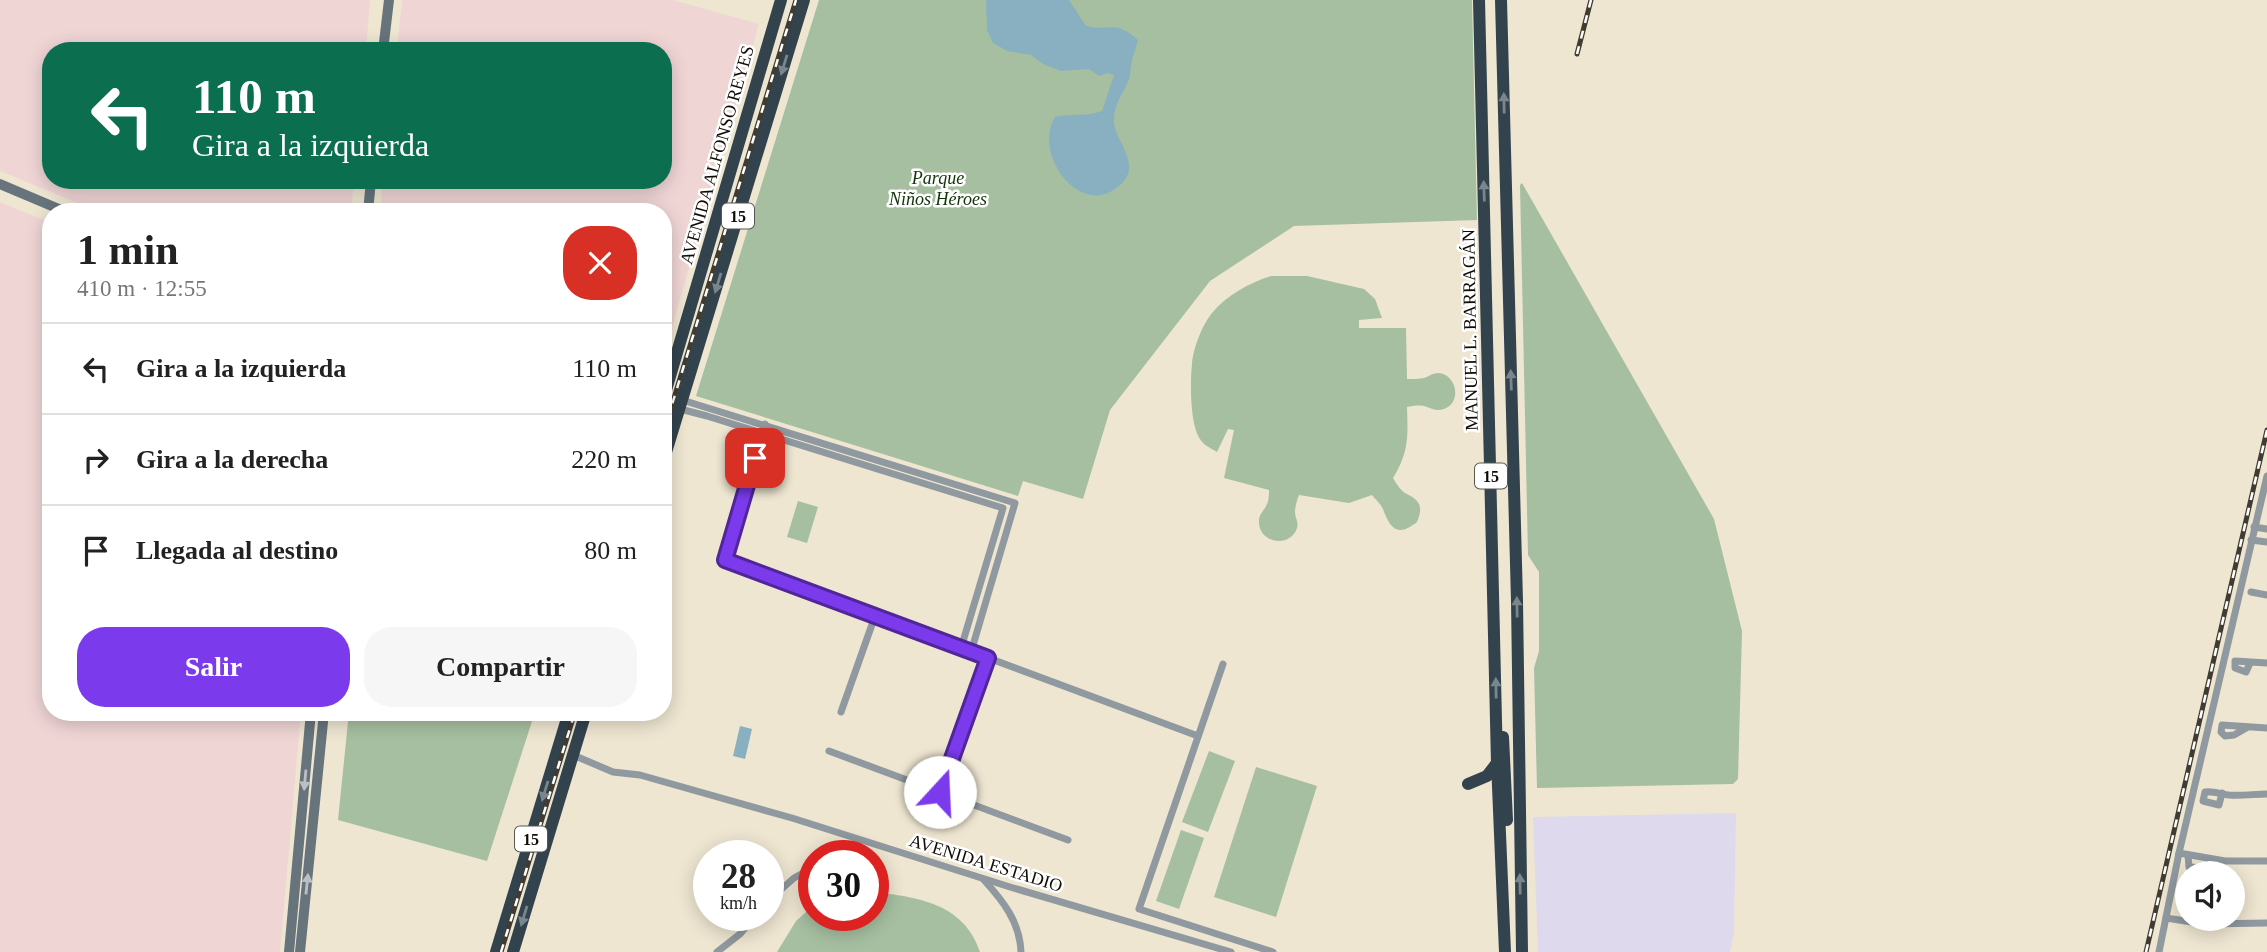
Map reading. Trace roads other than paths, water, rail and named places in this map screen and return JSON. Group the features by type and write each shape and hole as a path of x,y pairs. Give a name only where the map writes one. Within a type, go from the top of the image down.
{"highway":[{"name":"AVENIDA ALFONSO REYES","path":"672,370 781,0"},
{"name":"AVENIDA ALFONSO REYES","path":"672,433 804,0"},
{"name":"MANUEL L. BARRAGÁN","path":"1479,0 1497,763 1505,952"},
{"name":"15","path":"1501,0 1517,601 1522,952"},
{"path":"739,146 768,119"},
{"path":"1497,713 1504,742 1506,783 1507,855 1502,873"},
{"name":"15","path":"496,952 566,721"},
{"name":"15","path":"513,952 583,721"},
{"path":"1468,785 1487,776 1497,763"},
{"path":"535,880 538,814"}],"main road":[{"path":"384,42 389,0"},
{"path":"0,184 45,203"},
{"path":"289,952 311,721"},
{"path":"300,952 323,721"}],"street":[{"path":"681,405 764,428 1003,508 961,648"},
{"path":"764,428 725,560 1198,736"},
{"path":"823,447 1015,503 971,652"},
{"path":"2159,952 2179,853 2267,476"},
{"path":"2254,527 2267,529"},
{"path":"2251,540 2267,542"},
{"path":"2251,592 2267,596"},
{"path":"841,712 875,616"},
{"path":"940,792 988,658"},
{"path":"2250,663 2267,663"},
{"path":"1223,664 1139,909 1273,952"},
{"path":"2248,727 2267,728"},
{"path":"829,751 1068,840"},
{"name":"AVENIDA ESTADIO","path":"573,755 613,772 640,775 792,818 1216,950 1231,952"},
{"path":"2222,793 2267,794"},
{"path":"2179,853 2212,860 2267,861"},
{"path":"784,887 798,876"},
{"path":"982,878 998,896 1017,927 1021,952"},
{"path":"2166,918 2205,925 2267,923"},
{"path":"717,952 743,931"}],"water":[{"path":"986,0 1069,0 1086,26 1118,28 1138,40 1129,80 1114,116 1116,130 1129,162 1126,178 1119,186 1104,194 1089,195 1076,189 1064,178 1055,164 1050,148 1050,132 1055,117 1102,111 1114,75 1107,73 1099,76 1089,69 1061,71 1043,64 1031,55 1007,51 993,43 987,30"},
{"path":"740,726 752,729 745,759 733,756"}],"railway":[{"path":"672,405 796,0"},
{"path":"1577,54 1591,0"},
{"path":"2146,952 2267,430"},
{"path":"501,952 572,721"}],"park label":[{"name":"Parque Niños Héroes","path":"938,188"}]}
